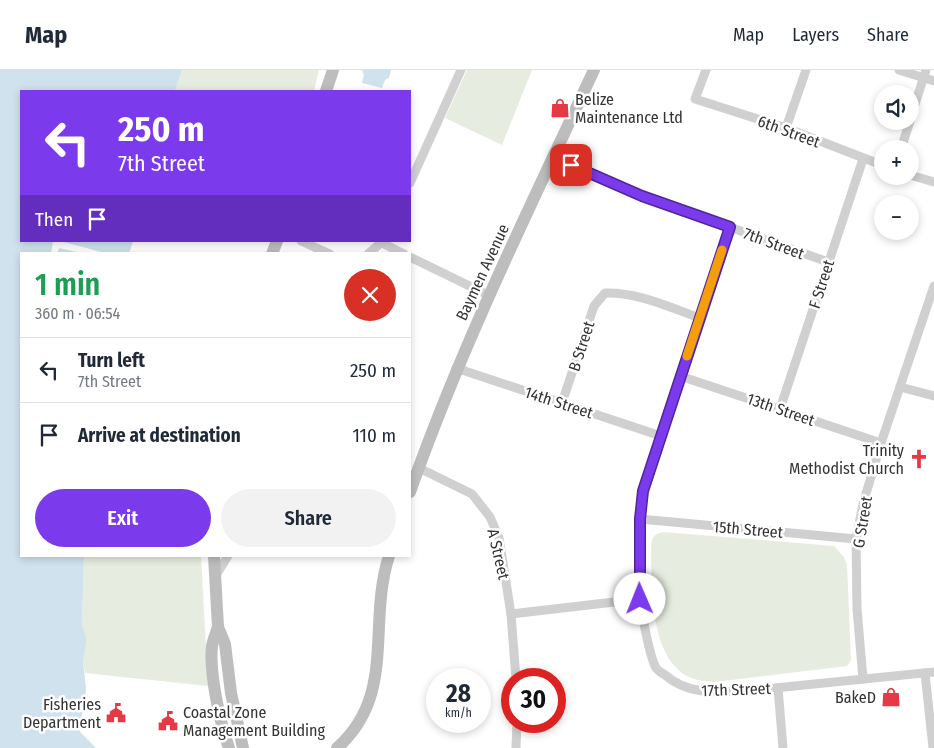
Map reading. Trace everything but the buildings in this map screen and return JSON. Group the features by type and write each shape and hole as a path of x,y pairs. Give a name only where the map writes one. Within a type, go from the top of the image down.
{"street":[{"path":"326,90 333,70"},
{"path":"411,181 462,70"},
{"name":"Baymen Avenue","path":"411,489 456,368 488,295 594,70"},
{"name":"6th Street","path":"706,70 695,99 786,128 874,163"},
{"path":"786,128 806,70"},
{"path":"899,70 925,74 934,81"},
{"path":"919,93 925,74"},
{"name":"7th Street","path":"553,157 642,196 828,262"},
{"name":"F Street","path":"780,409 863,159"},
{"path":"919,178 934,182"},
{"name":"17th Street","path":"730,227 643,491 640,519 640,599 644,626 656,668 672,682 691,690 718,692 778,688 929,672"},
{"path":"303,242 326,252"},
{"path":"370,252 383,242 400,252"},
{"path":"411,257 488,295"},
{"name":"G Street","path":"863,679 857,609 856,539 863,504 881,443 933,292"},
{"name":"B Street","path":"562,403 594,306 605,293 632,295 700,318"},
{"name":"14th Street","path":"456,368 660,436"},
{"name":"13th Street","path":"680,376 881,443"},
{"path":"900,387 934,396"},
{"name":"A Street","path":"419,468 472,494 490,517 499,538 512,614 515,668"},
{"name":"15th Street","path":"640,519 856,539"},
{"path":"214,557 218,627 225,644 231,693 243,748"},
{"path":"215,578 227,557"},
{"path":"337,748 361,720 374,688 377,672 382,584 388,557"},
{"path":"512,614 640,599"},
{"path":"218,627 212,646 212,667 219,713 229,748"},
{"path":"929,672 933,748"},
{"path":"778,688 783,748"},
{"path":"516,748 517,733"}],"shaded area":[{"path":"182,70 319,70 314,90 175,90"},
{"path":"467,70 532,70 502,145 445,118"},
{"path":"663,532 834,546 844,557 847,565 851,660 847,666 715,682 689,677 676,667 666,653 659,636 655,617 651,544 655,536"},
{"path":"84,557 201,557 208,686 85,673 83,661 86,636 82,625"}],"water":[{"path":"0,70 182,70 175,90 20,90 20,242 133,242 130,252 20,252 20,557 84,557 82,625 86,636 83,661 86,689 84,708 79,724 80,732 96,748 0,748"},
{"path":"362,70 391,70 389,78 385,80 382,88 362,83 364,75"}],"pier":[{"path":"53,242 64,242 101,252 77,252 59,248 58,252 51,252"}],"slow traffic":[{"path":"687,356 722,250"}],"place":[{"name":"Belize Maintenance Ltd","path":"560,108"},
{"name":"Trinity Methodist Church","path":"919,459"},
{"name":"BakeD","path":"891,697"},
{"name":"Fisheries Department","path":"116,713"},
{"name":"Coastal Zone Management Building","path":"168,721"}],"route":[{"path":"571,165 642,196 730,227 643,491 640,519 640,599"}]}
